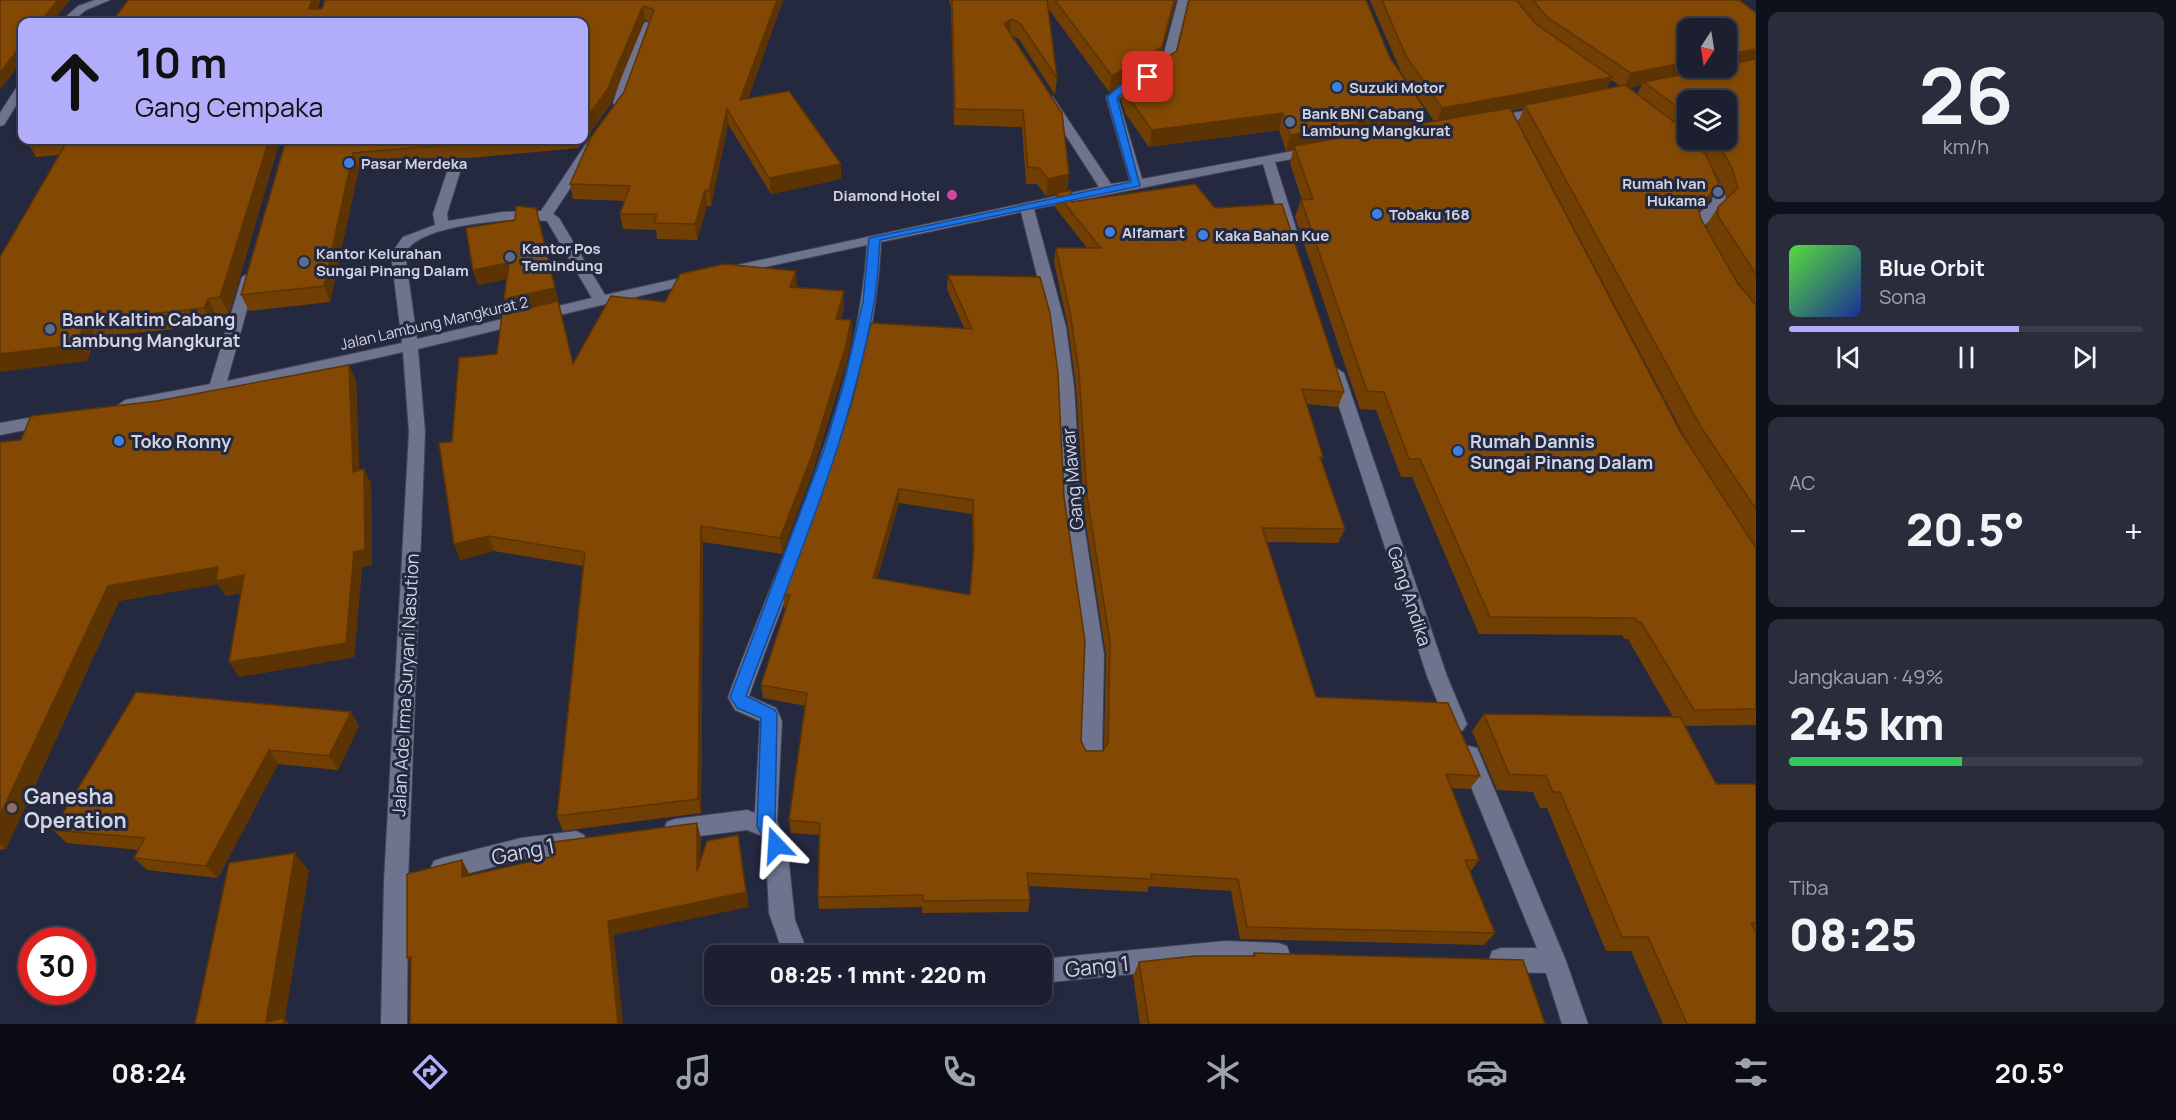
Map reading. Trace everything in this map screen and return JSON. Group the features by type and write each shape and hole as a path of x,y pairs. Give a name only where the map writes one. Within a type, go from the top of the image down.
{"street":[{"path":"70,18 82,8 105,0"},
{"path":"1137,184 1112,97 1125,86 1148,77 1166,66 1183,0"},
{"path":"613,116 623,95 638,44 649,24"},
{"path":"1042,89 1107,189"},
{"path":"0,122 18,94"},
{"path":"1475,123 1510,123 1554,109"},
{"path":"601,300 552,218 545,215 560,196 582,156 603,130"},
{"name":"Jalan Lambung Mangkurat 2","path":"114,408 217,389 410,346 874,238 1107,189 1327,149"},
{"path":"1268,160 1299,258"},
{"path":"1698,160 1720,196 1719,203 1701,219 1697,226 1700,238 1710,257"},
{"path":"442,227 440,214 454,169"},
{"name":"Gang Mawar","path":"1026,206 1058,327 1066,387 1073,511 1094,655 1091,755"},
{"name":"Jalan Ade Irma Suryani Nasution","path":"394,1024 396,881 417,432 410,346 398,254 409,239 442,227 516,214 545,215"},
{"path":"766,826 770,749 769,714 742,704 738,697 831,450 869,302 874,238"},
{"path":"217,389 252,267"},
{"name":"Gang Andika","path":"1330,357 1437,676 1554,961 1575,1024"},
{"path":"0,429 68,417"},
{"path":"658,831 747,820 766,826 774,835 779,899 785,930 792,945"},
{"name":"Gang 1","path":"396,881 521,849 601,839"},
{"name":"Gang 1","path":"1052,970 1225,953 1296,955"},
{"path":"1484,960 1554,961"}],"building":[{"path":"0,0 58,0 43,18 18,18 18,49 0,73"},
{"path":"128,0 312,0 309,9 322,9 325,0 777,0 740,100 789,91 841,164 769,178 727,109 709,191 705,190 695,224 654,223 657,214 620,214 630,186 570,184 591,137 624,92 654,10 643,6 607,90 588,116 588,18 115,18"},
{"path":"952,0 1047,0 1057,78 1020,23 1011,19 1004,24 1062,113 1069,174 1048,179 1039,168 1028,167 1023,110 955,109"},
{"path":"1055,0 1174,0 1162,47 1112,76"},
{"path":"1189,0 1366,0 1390,58 1426,111 1290,135 1283,113 1152,130 1128,97 1123,83 1177,51"},
{"path":"1382,0 1516,0 1536,24 1612,77 1442,108 1406,56"},
{"path":"1533,0 1739,0 1756,13 1756,49 1737,53 1737,18 1677,18 1677,64 1631,73 1547,17"},
{"path":"1756,59 1756,274 1718,216 1718,207 1738,188 1732,168 1721,150 1737,150 1737,90 1677,90 1677,107 1644,82 1677,75 1677,78 1737,78 1737,63"},
{"path":"1625,85 1677,124 1677,150 1701,150 1706,155 1719,184 1698,208 1701,219 1738,284 1756,305 1756,509 1701,427 1525,105"},
{"path":"1510,108 1680,431 1756,548 1756,709 1694,710 1641,622 1637,622 1635,618 1490,617 1420,459 1409,459 1384,392 1367,391 1301,200 1313,199 1294,146"},
{"path":"66,144 268,144 220,297 208,299 204,308 86,321 76,345 0,354 0,257"},
{"path":"285,144 457,144 353,153 324,286 241,295"},
{"path":"1195,184 1215,208 1282,204 1344,392 1302,389 1323,457 1320,457 1345,529 1262,528 1316,697 1448,703 1480,776 1446,774 1479,860 1465,860 1495,933 1247,927 1238,879 1151,874 1152,879 1027,873 1030,900 923,901 923,895 818,897 820,823 789,820 807,693 761,685 790,595 783,594 852,402 871,323 972,329 948,275 1040,277 1050,313 1058,373 1064,497 1085,641 1081,741 1086,751 1103,751 1108,742 1110,641 1087,496 1079,372 1070,312 1056,248 1101,248 1056,193 1071,190 1072,202","holes":["899,489 973,500 974,546 970,595 873,578"]},
{"path":"516,206 536,208 555,288 504,299 509,263 473,270 466,228 515,220"},
{"path":"724,264 796,271 790,287 844,291 836,319 851,320 846,345 811,458 780,538 701,526 698,799 557,816 585,552 488,536 454,544 439,443 452,442 459,358 497,354 502,314 558,301 573,364 611,296 665,302 680,274"},
{"path":"349,365 353,472 364,469 365,550 354,552 346,643 229,662 244,575 216,581 218,567 108,586 0,815 0,442 21,440 31,416 157,401"},
{"path":"136,692 351,712 329,756 269,750 206,866 134,858 145,838 53,830"},
{"path":"1484,714 1680,717 1716,784 1756,784 1756,923 1751,923 1756,932 1756,1024 1687,1024 1648,937 1622,937 1560,792 1553,792 1546,776 1509,774"},
{"path":"697,823 697,871 707,841 738,835 746,892 608,921 618,1024 410,1024 411,957 407,958 407,874 462,860 462,877 552,857 554,842"},
{"path":"295,853 266,1022 284,1018 283,1024 195,1024 229,863"},
{"path":"1254,953 1523,960 1545,1024 1149,1024 1139,962 1195,956 1255,956"}],"place":[{"name":"Suzuki Motor","path":"1337,87"},
{"name":"Bank BNI Cabang Lambung Mangkurat","path":"1290,122"},
{"name":"Pasar Merdeka","path":"349,163"},
{"name":"Rumah Ivan Hukama","path":"1718,192"},
{"name":"Diamond Hotel","path":"952,195"},
{"name":"Tobaku 168","path":"1377,214"},
{"name":"Alfamart","path":"1110,232"},
{"name":"Kaka Bahan Kue","path":"1203,235"},
{"name":"Kantor Pos Temindung","path":"510,257"},
{"name":"Kantor Kelurahan Sungai Pinang Dalam","path":"304,262"},
{"name":"Bank Kaltim Cabang Lambung Mangkurat","path":"50,329"},
{"name":"Toko Ronny","path":"119,441"},
{"name":"Rumah Dannis Sungai Pinang Dalam","path":"1458,451"},
{"name":"Ganesha Operation","path":"12,808"}],"route":[{"path":"776,845 774,835 766,826 771,721 769,714 742,704 738,697 746,670 831,450 869,302 874,238 1137,184 1112,97 1125,86 1148,77"}]}
